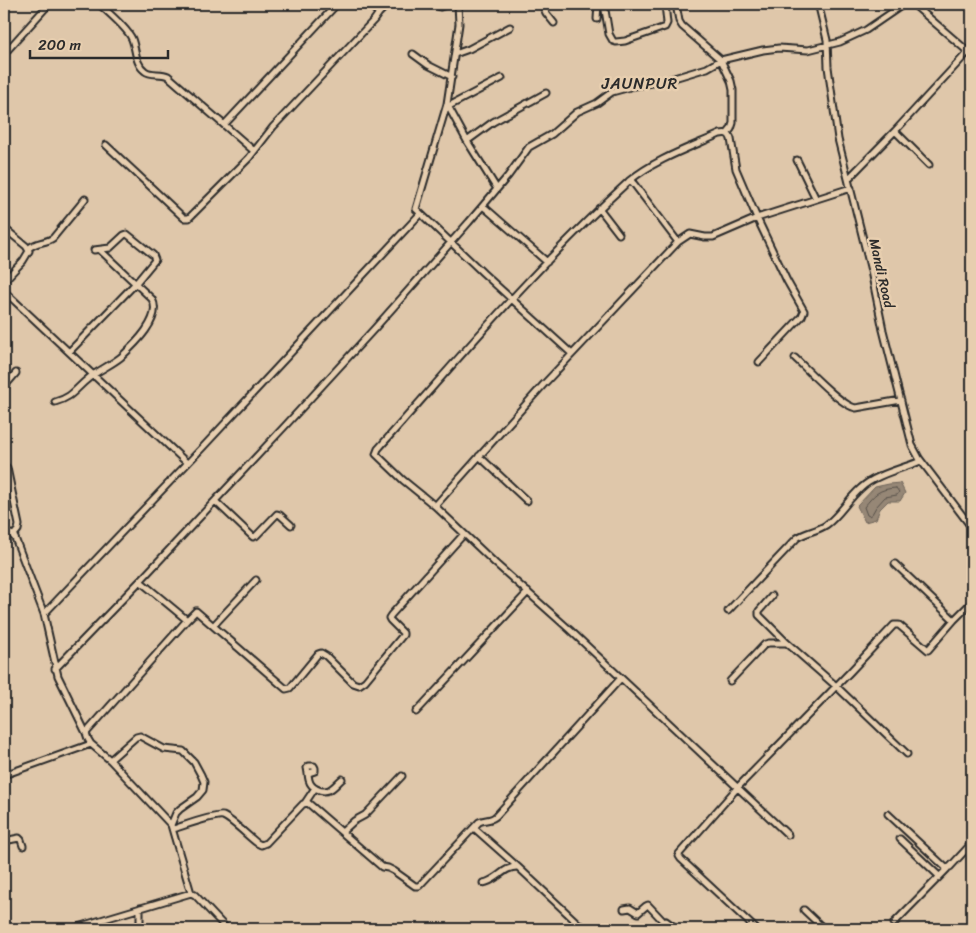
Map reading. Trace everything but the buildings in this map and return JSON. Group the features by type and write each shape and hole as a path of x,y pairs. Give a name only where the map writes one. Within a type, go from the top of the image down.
{"street":[{"path":"4,54 49,4"},
{"path":"99,4 131,36 138,61 144,70 148,73 162,73 168,76 254,151"},
{"path":"224,125 337,4"},
{"path":"368,4 379,13"},
{"path":"106,145 187,219 244,163 270,131 388,4"},
{"path":"435,4 440,7 449,4"},
{"path":"458,4 459,24 448,105 416,208 420,214 572,354"},
{"path":"542,4 554,23"},
{"path":"597,19 598,4"},
{"path":"604,4 609,34 616,42 625,41 665,27 668,23 665,4"},
{"path":"676,4 679,21 682,26 721,60 731,81 733,90 732,129 727,134 720,134 670,156 649,167 629,181 600,208 512,299 376,452 403,480 528,592 788,835"},
{"path":"818,5 829,4"},
{"path":"55,668 140,581 298,412 451,243 497,189 527,149 552,134 577,112 608,94 630,87 664,81 707,68 721,60 771,49 808,50 828,46 866,30 904,4"},
{"path":"849,178 970,53 914,4"},
{"name":"Mandi Road","path":"818,5 826,32 828,67 838,139 912,444 922,461 972,528"},
{"path":"455,54 469,49 510,27"},
{"path":"413,54 433,68 452,77"},
{"path":"448,105 502,78"},
{"path":"467,141 493,122 546,93"},
{"path":"448,105 467,141 497,189"},
{"path":"895,131 929,164"},
{"path":"727,134 731,139 736,169 757,218 804,313 759,362"},
{"path":"797,160 816,199"},
{"path":"629,181 634,184 678,242"},
{"path":"434,506 572,354 678,242 690,234 713,237 757,218 851,188"},
{"path":"4,282 26,256 28,248 34,243 48,241 53,238 85,199"},
{"path":"483,206 547,262"},
{"path":"600,208 619,234"},
{"path":"44,614 420,214"},
{"path":"4,228 28,248"},
{"path":"69,352 136,283 154,262 155,258 127,234 110,248 94,250"},
{"path":"55,402 70,396 93,375 121,357 141,336 155,313 154,303 136,283 100,250"},
{"path":"4,291 187,463"},
{"path":"795,358 837,397 851,407 856,408 901,400"},
{"path":"4,387 16,373"},
{"path":"479,456 528,500"},
{"path":"728,611 798,538 803,534 823,527 831,521 861,488 872,480 922,461"},
{"path":"4,465 7,468 19,525 18,530 13,536"},
{"path":"215,501 253,538 277,514 292,525"},
{"path":"4,536 11,534 13,536"},
{"path":"86,733 197,610 286,690 290,688 318,654 321,653 353,682 360,684 365,681 403,635 390,619 391,615 464,534"},
{"path":"13,536 44,614 55,668 88,739 172,827 191,893 227,929"},
{"path":"895,564 954,620"},
{"path":"214,625 256,580"},
{"path":"140,581 187,620"},
{"path":"416,712 528,592"},
{"path":"772,596 758,614 908,754"},
{"path":"756,929 679,854 738,787 894,625 899,625 928,650 972,602"},
{"path":"730,682 765,644 787,643"},
{"path":"305,803 310,804 382,867 390,868 417,886 481,821 492,819 496,816 621,678"},
{"path":"110,760 136,737 140,736 164,749 183,751 194,762 204,782 202,790 197,797 180,809 172,827"},
{"path":"4,775 91,744"},
{"path":"309,773 309,780 315,788 322,790 328,790 342,779"},
{"path":"342,832 354,821 366,815 402,776"},
{"path":"172,827 214,816 222,816 261,846 305,803 315,788"},
{"path":"888,814 939,864 947,869"},
{"path":"474,828 584,929"},
{"path":"4,841 19,838 22,846"},
{"path":"900,839 939,876"},
{"path":"894,924 972,843"},
{"path":"483,883 491,881 511,867 518,867"},
{"path":"71,929 191,893"},
{"path":"624,909 630,908 638,913 648,905 664,922 669,922 677,929"},
{"path":"139,929 140,908"},
{"path":"804,910 824,929"},
{"path":"657,929 664,922"}],"water":[{"path":"900,483 905,493 900,501 888,501 880,509 876,519 865,522 857,506 875,487"}],"district":[{"name":"JAUNPUR","path":"640,83"}]}
